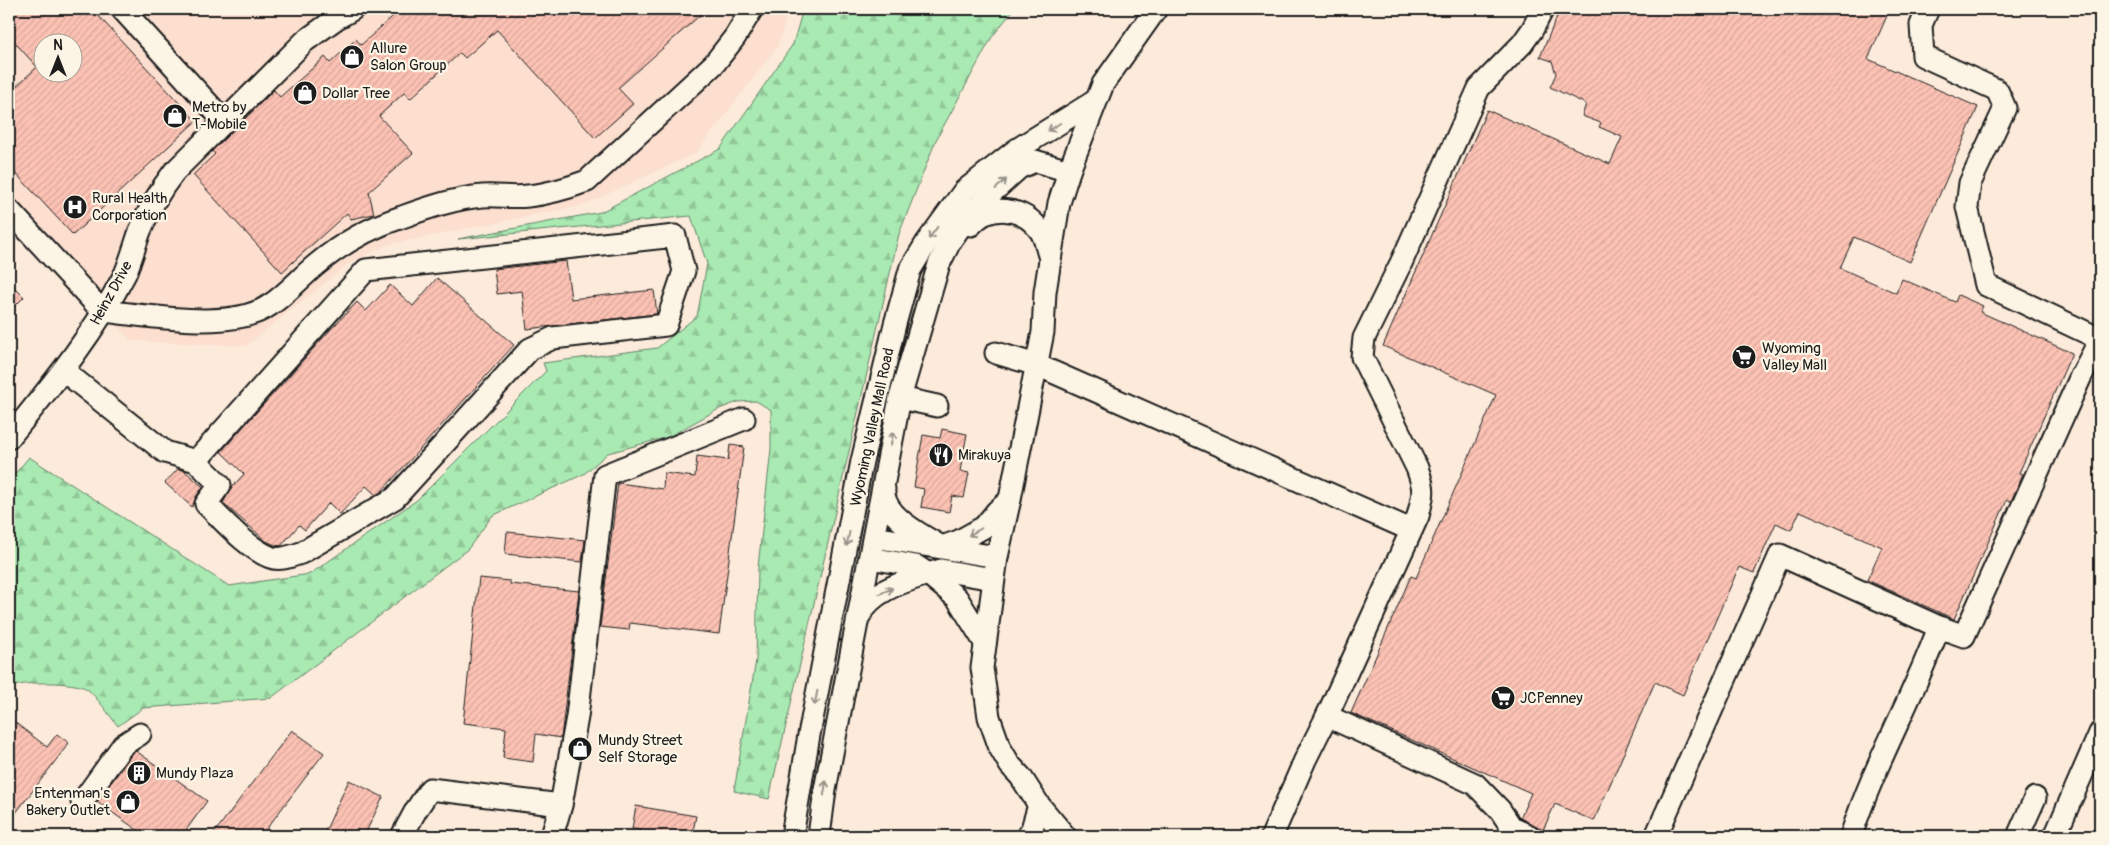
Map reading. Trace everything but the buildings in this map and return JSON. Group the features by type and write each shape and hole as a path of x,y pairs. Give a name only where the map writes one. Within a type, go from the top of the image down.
{"street":[{"path":"122,9 224,121"},
{"path":"9,210 102,311 184,319 217,319 243,316 269,306 316,265 344,244 373,228 401,217 481,196 528,196 562,190 587,181 714,64 735,37 752,9"},
{"name":"Wyoming Valley Mall Road","path":"1065,836 1039,805 1022,777 1010,765 1000,748 992,727 982,668 993,578 1043,332 1050,258 1059,203 1095,100 1103,84 1156,9"},
{"path":"1272,836 1411,530 1422,500 1424,486 1362,357 1364,338 1402,261 1479,88 1522,44 1543,9"},
{"path":"1656,836 1780,555 1939,627 1964,636 2081,376 2100,340 1986,285 1967,207 1970,183 2005,108 1997,90 1923,56 1921,25 1928,9"},
{"name":"Heinz Drive","path":"9,438 64,371 102,311 125,273 140,230 159,192 174,172 305,41 340,12"},
{"name":"Wyoming Valley Mall Road","path":"792,836 809,735 862,461 894,324 910,270 927,242 964,190 1016,150 1095,100"},
{"path":"940,264 951,240 963,223 986,198 1020,168 1035,161 1069,171"},
{"path":"940,264 973,222 997,209 1007,209 1020,214 1039,230 1050,258"},
{"path":"64,371 165,452 196,462 220,485 206,504 247,542 271,558 286,558 301,553 395,498 530,349 553,338 666,325 684,271 675,236 366,270 196,462"},
{"name":"Wyoming Valley Mall Road","path":"819,836 825,790 855,626 870,558 900,398 940,264"},
{"path":"996,353 1037,365 1411,530"},
{"path":"900,398 937,406"},
{"path":"552,836 561,805 577,717 605,475 744,419"},
{"path":"885,477 883,497 888,509 913,529 942,546 959,541 984,527 1010,499"},
{"path":"874,537 915,545 942,546 997,557"},
{"path":"870,558 916,566 928,574 957,598 985,643"},
{"path":"855,626 862,609 876,595 928,574 941,570 993,578"},
{"path":"1851,836 1863,801 1927,660 1939,627"},
{"path":"1327,716 1475,784 1500,810 1512,828 1530,836"},
{"path":"2055,836 2100,733"},
{"path":"82,802 123,745 140,734"},
{"path":"402,836 430,789 561,805"},
{"path":"2018,836 2035,798"},
{"path":"1027,836 1032,829 1039,805"}],"shaded area":[{"path":"9,9 789,9 778,46 696,153 584,205 387,245 346,266 246,346 131,341 9,219"}],"green space":[{"path":"803,9 1014,9 992,37 936,140 899,234 769,799 734,791 756,660 758,567 771,449 771,410 756,401 738,402 719,409 668,437 608,453 584,474 492,516 468,549 271,698 143,708 118,726 95,697 81,686 60,683 36,683 9,688 9,481 29,457 229,586 310,574 417,500 546,371 543,363 657,348 697,316 707,264 691,216 458,239 601,212 720,149 793,44"}],"place":[{"name":"Allure Salon Group","path":"352,57"},
{"name":"Dollar Tree","path":"305,93"},
{"name":"Metro by T-Mobile","path":"175,116"},
{"name":"Rural Health Corporation","path":"75,207"},
{"name":"Wyoming Valley Mall","path":"1744,357"},
{"name":"Mirakuya","path":"941,455"},
{"name":"JCPenney","path":"1503,698"},
{"name":"Mundy Street Self Storage","path":"580,749"},
{"name":"Mundy Plaza","path":"139,773"},
{"name":"Entenman's Bakery Outlet","path":"128,802"}]}
